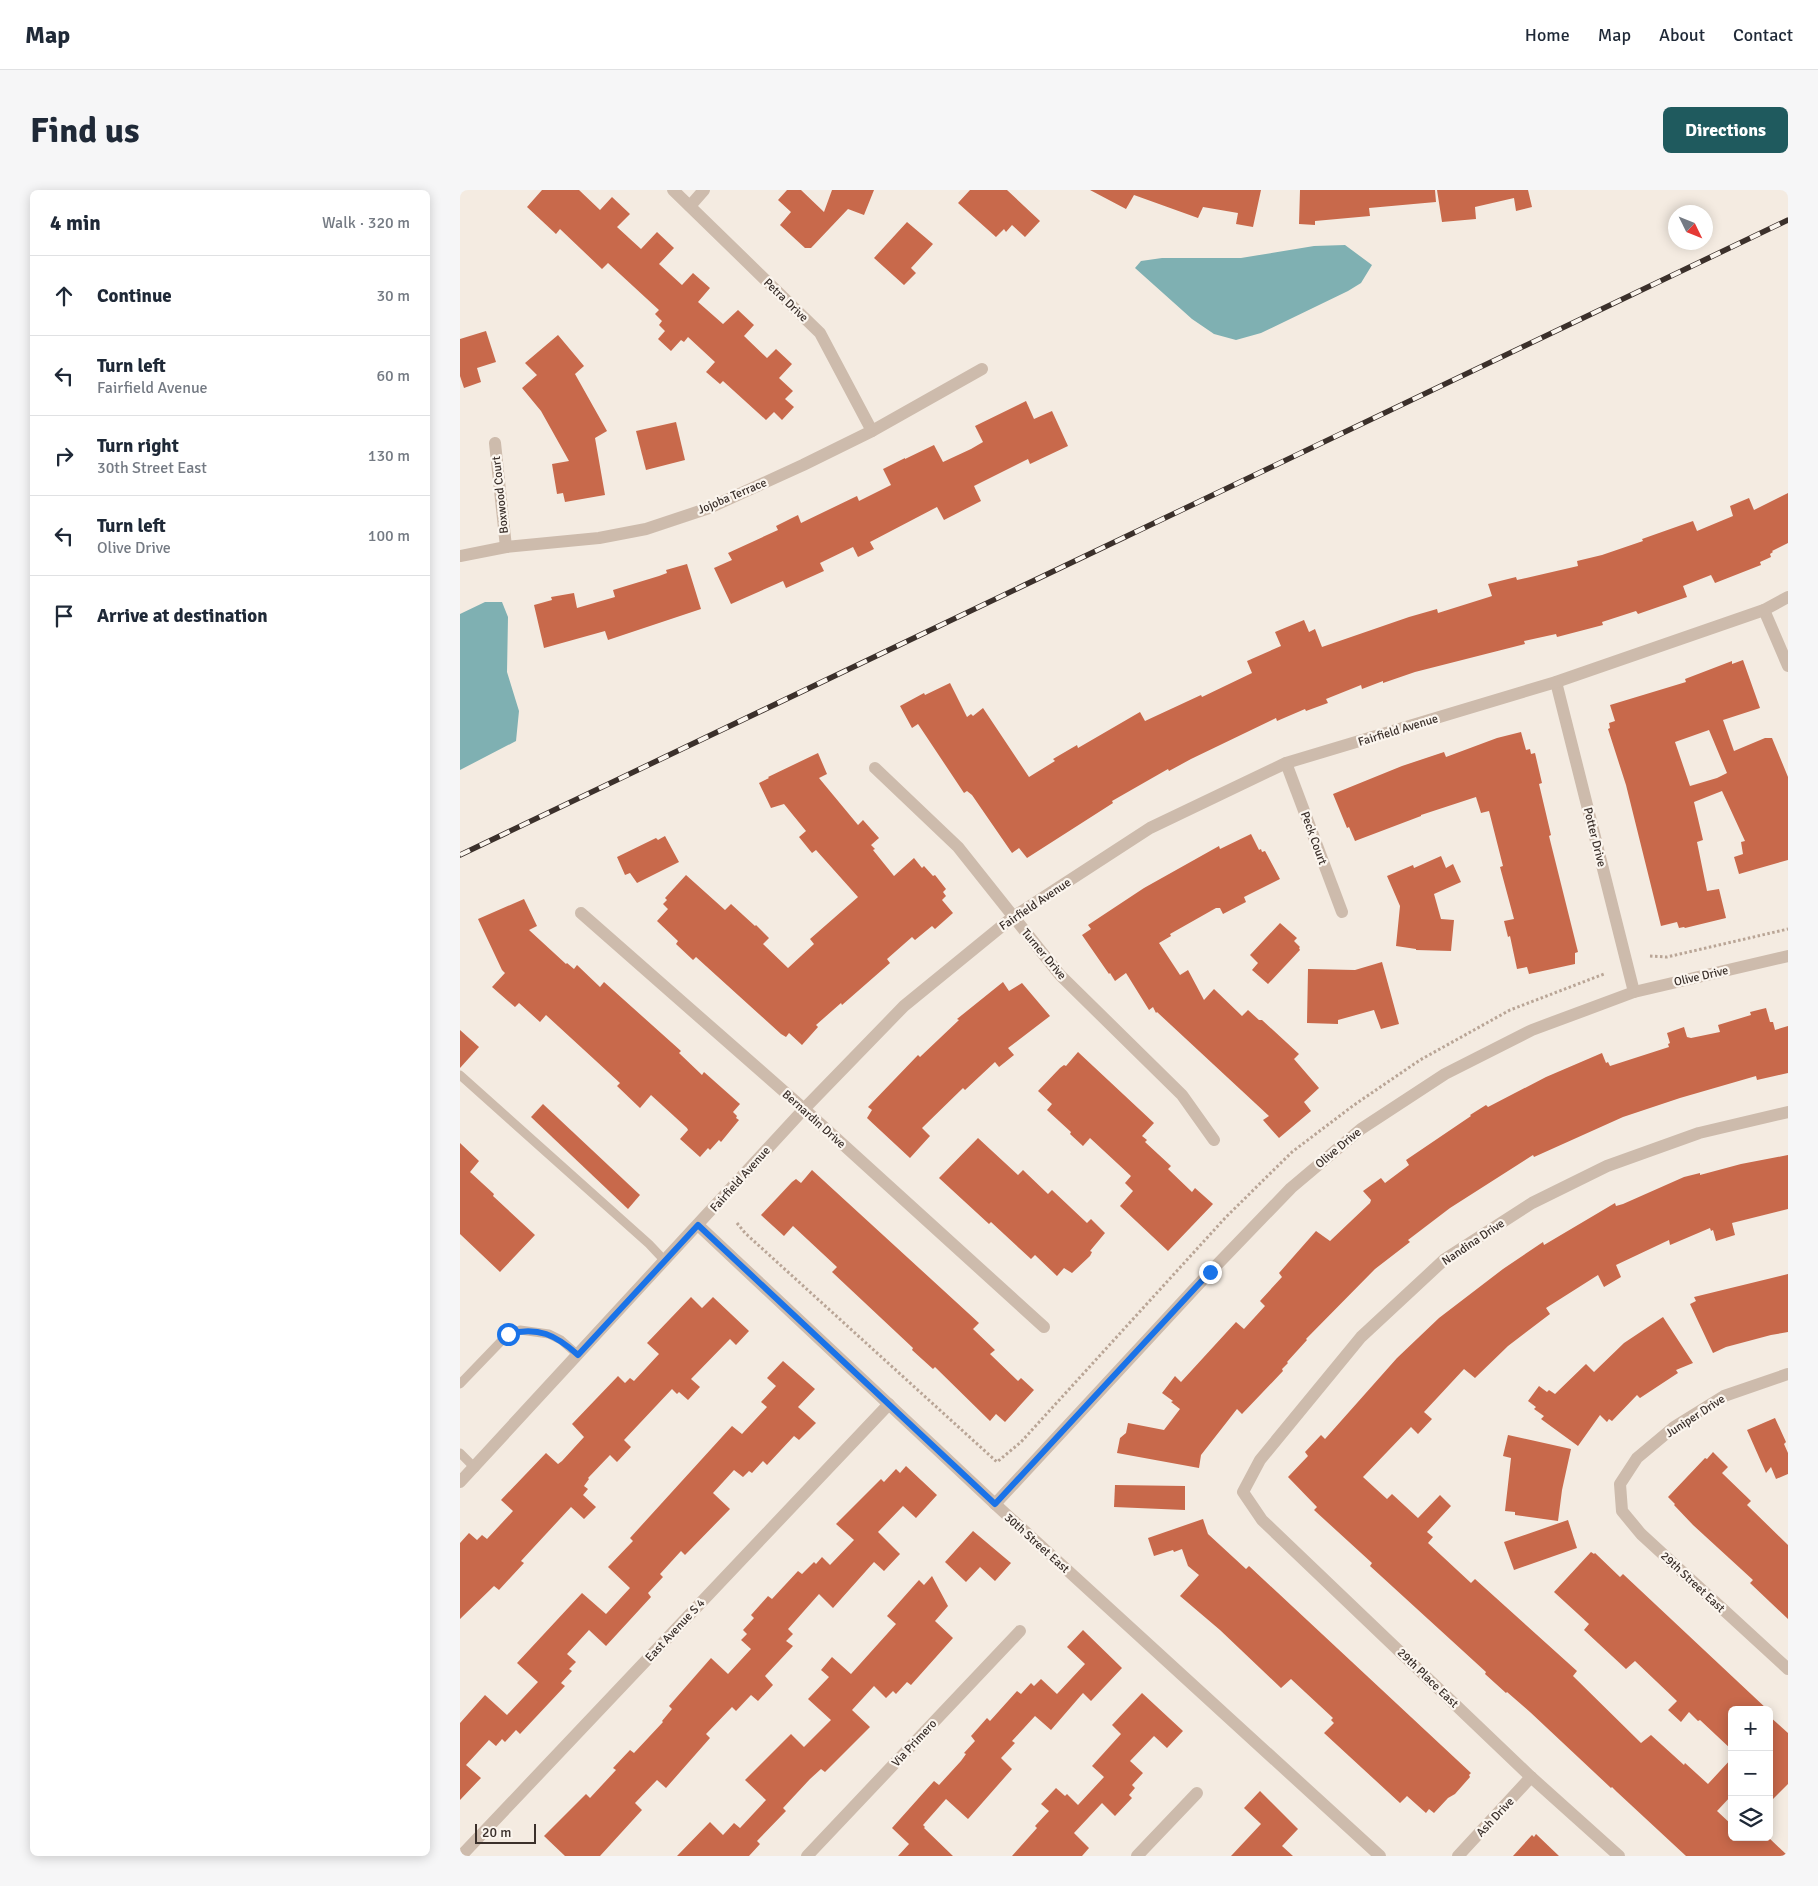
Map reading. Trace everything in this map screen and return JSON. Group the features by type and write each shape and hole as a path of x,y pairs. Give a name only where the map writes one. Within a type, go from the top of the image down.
{"street":[{"name":"Petra Drive","path":"672,190 820,333 872,431"},
{"path":"690,206 704,190"},
{"name":"Jojoba Terrace","path":"460,556 506,547 599,538 646,529 709,508 872,431 982,369"},
{"name":"Boxwood Court","path":"495,444 506,547"},
{"name":"Fairfield Avenue","path":"460,1482 475,1468 804,1109 904,1006 1013,916 1150,828 1286,763 1556,682 1764,610 1788,597"},
{"path":"1764,610 1788,666"},
{"name":"Potter Drive","path":"1556,682 1634,992"},
{"name":"Peck Court","path":"1286,763 1342,912"},
{"name":"Turner Drive","path":"875,768 958,847 1060,975 1182,1095 1214,1140"},
{"name":"Bernardin Drive","path":"581,913 804,1109 1044,1327"},
{"name":"Olive Drive","path":"995,1504 1210,1272 1291,1188 1361,1129 1445,1074 1523,1034 1634,992 1788,956"},
{"name":"Nandina Drive","path":"1243,1492 1260,1460 1361,1337 1445,1259 1532,1203 1608,1166 1699,1133 1788,1112"},
{"name":"30th Street East","path":"698,1225 995,1504 1380,1856"},
{"name":"Juniper Drive","path":"1620,1484 1637,1458 1674,1427 1724,1396 1788,1374"},
{"name":"East Avenue S 4","path":"468,1854 889,1404"},
{"name":"29th Street East","path":"1620,1484 1622,1511 1641,1534 1788,1669"},
{"name":"29th Place East","path":"1243,1492 1262,1520 1531,1777 1619,1856"},
{"name":"Via Primero","path":"807,1856 1020,1631"},
{"name":"Ash Drive","path":"1458,1856 1531,1777"},
{"path":"1137,1856 1197,1792"}],"lane":[{"path":"460,1075 649,1244 665,1261"},
{"path":"460,1384 508,1334 520,1330 549,1334 561,1340 578,1355"},
{"path":"460,1453 475,1468"}],"path":[{"path":"1650,956 1667,957 1788,929"},
{"path":"737,1223 745,1233 996,1462"}],"water":[{"path":"1345,245 1372,265 1361,283 1261,333 1236,340 1214,334 1192,319 1135,268 1141,261 1162,258 1241,258 1314,246"},
{"path":"485,602 502,602 508,617 507,672 519,711 516,741 460,770 460,614"}],"building":[{"path":"542,190 579,190 600,210 612,197 630,214 617,227 641,249 657,232 674,248 659,264 682,285 693,273 710,288 698,302 723,324 738,310 754,325 744,336 767,358 776,349 792,364 779,378 793,391 785,399 794,407 782,420 774,412 766,420 723,381 720,384 706,372 715,362 688,337 684,342 681,340 671,351 658,339 665,331 659,325 662,321 655,314 659,310 608,263 602,269 560,229 556,234 527,207"},
{"path":"787,190 801,190 824,212 832,190 874,190 864,215 848,209 811,248 805,248 780,225 791,212 778,200"},
{"path":"970,190 1007,190 1040,221 1025,237 1012,225 1006,232 1004,229 996,237 958,203"},
{"path":"1090,190 1261,190 1253,227 1236,224 1238,213 1203,207 1198,218 1134,195 1126,209"},
{"path":"1300,190 1435,190 1436,202 1369,208 1370,216 1315,221 1315,225 1299,224"},
{"path":"1437,190 1528,190 1532,207 1516,211 1514,198 1475,207 1476,219 1442,222"},
{"path":"907,222 933,244 911,268 916,273 904,285 874,258"},
{"path":"486,331 496,362 477,368 481,382 464,388 460,376 460,339"},
{"path":"558,335 584,366 575,374 607,431 595,438 605,495 565,502 563,493 557,494 552,464 569,461 541,411 522,388 537,375 525,363"},
{"path":"1026,401 1034,419 1052,411 1068,446 1030,464 1028,459 974,486 981,501 944,520 937,507 870,542 874,549 858,557 853,547 820,563 824,571 786,588 783,581 731,604 714,568 732,560 728,553 778,530 776,526 798,515 801,523 857,496 859,501 891,485 883,469 934,445 943,462 971,449 983,442 975,426"},
{"path":"676,422 685,460 646,470 636,431"},
{"path":"1788,493 1788,543 1772,551 1771,557 1760,562 1761,565 1715,583 1711,575 1683,586 1687,597 1638,614 1636,611 1602,622 1603,625 1557,637 1556,634 1524,641 1525,644 1415,672 1362,689 1361,685 1326,699 1328,703 1306,711 1305,709 1277,721 1276,718 1169,771 1168,769 1112,801 1113,803 1027,858 1019,848 1012,853 972,795 967,791 964,793 918,724 912,728 900,706 924,693 925,695 950,683 967,717 971,714 973,716 983,708 1029,777 1055,761 1053,759 1077,745 1078,748 1140,712 1145,721 1252,673 1247,661 1281,646 1275,632 1304,620 1309,632 1315,629 1322,647 1409,617 1437,609 1438,613 1492,596 1488,584 1516,577 1517,580 1578,566 1577,561 1602,555 1643,541 1642,539 1693,521 1697,531 1733,516 1730,506 1749,498 1754,510"},
{"path":"687,564 701,609 608,640 605,631 544,648 534,605 552,600 551,597 574,593 577,608 615,597 613,590 659,576 667,573 666,570"},
{"path":"1743,660 1760,708 1723,720 1734,751 1765,738 1772,738 1788,777 1788,860 1739,874 1734,857 1743,854 1741,842 1745,841 1722,791 1694,802 1703,840 1697,842 1707,891 1719,889 1726,918 1685,928 1679,928 1677,922 1661,926 1626,785 1608,729 1610,728 1609,723 1615,721 1610,705 1686,682 1685,679 1732,661 1732,664","holes":["1709,730 1727,773 1690,786 1675,742"]},
{"path":"1521,732 1526,750 1530,749 1531,754 1535,753 1542,783 1539,784 1551,835 1549,836 1578,952 1575,953 1575,964 1529,974 1527,967 1517,969 1510,936 1508,937 1504,921 1514,919 1500,867 1503,866 1489,811 1481,813 1476,797 1421,815 1355,841 1349,827 1347,828 1333,794 1402,766 1444,752 1446,757 1497,738"},
{"path":"818,753 827,774 819,778 858,825 863,820 879,838 871,845 894,876 914,858 922,868 924,866 933,876 935,875 946,889 943,892 946,896 942,900 953,913 935,929 932,926 915,940 912,937 887,959 890,963 816,1025 818,1027 802,1045 789,1033 786,1037 781,1034 696,957 693,960 676,944 678,941 657,921 668,909 663,904 667,900 665,898 686,875 725,910 731,904 756,925 769,938 763,944 788,968 814,944 810,939 858,897 816,850 812,853 799,837 806,831 784,804 771,808 759,783"},
{"path":"1251,834 1259,850 1265,851 1280,879 1244,897 1246,902 1223,914 1220,908 1216,908 1170,934 1171,936 1159,943 1180,975 1188,970 1204,1000 1214,989 1242,1016 1248,1010 1259,1020 1262,1020 1299,1054 1294,1059 1319,1088 1304,1102 1311,1111 1279,1138 1263,1120 1269,1116 1156,1013 1153,1007 1149,1010 1126,973 1115,981 1082,935 1091,929 1088,925 1144,888 1219,846 1220,849"},
{"path":"665,836 679,862 637,883 630,873 625,875 617,857 656,838 658,840"},
{"path":"1441,856 1446,868 1453,864 1461,882 1434,894 1441,919 1454,920 1451,951 1416,950 1396,946 1400,906 1387,876 1413,865 1414,868"},
{"path":"524,899 537,926 529,930 566,964 574,969 577,965 600,987 604,982 681,1051 679,1053 702,1075 704,1072 740,1104 733,1112 739,1120 721,1142 719,1140 700,1157 680,1139 688,1130 687,1128 651,1095 640,1108 617,1086 620,1083 546,1015 540,1022 519,1003 515,1007 492,987 505,973 478,919"},
{"path":"1280,923 1297,938 1294,941 1300,947 1300,950 1268,984 1252,970 1258,963 1250,955"},
{"path":"1382,962 1399,1024 1381,1029 1374,1010 1338,1020 1338,1024 1307,1023 1308,969 1355,970"},
{"path":"1003,982 1009,991 1022,983 1050,1016 1008,1048 1014,1055 999,1067 995,1062 965,1090 963,1088 922,1128 930,1136 910,1158 867,1118 872,1110 868,1107 918,1055 920,1057 959,1020 957,1019"},
{"path":"1766,1008 1770,1022 1773,1022 1775,1030 1788,1026 1788,1073 1757,1080 1756,1076 1680,1098 1623,1117 1534,1157 1533,1155 1450,1208 1408,1240 1410,1242 1375,1269 1306,1339 1287,1362 1282,1369 1283,1371 1242,1414 1237,1409 1201,1455 1199,1468 1117,1453 1120,1438 1126,1433 1128,1423 1164,1430 1180,1409 1162,1393 1175,1376 1181,1382 1236,1322 1244,1329 1265,1306 1260,1301 1282,1277 1279,1273 1316,1231 1330,1241 1370,1203 1371,1200 1363,1191 1381,1178 1385,1183 1409,1165 1406,1160 1470,1115 1486,1105 1488,1107 1546,1077 1602,1053 1606,1063 1608,1062 1610,1066 1669,1047 1668,1044 1670,1043 1667,1033 1684,1027 1687,1037 1691,1038 1720,1032 1718,1025 1751,1015 1750,1012"},
{"path":"460,1030 479,1047 460,1068"},
{"path":"1078,1052 1154,1123 1142,1136 1147,1140 1145,1142 1171,1166 1168,1169 1192,1192 1195,1188 1213,1204 1168,1251 1120,1206 1133,1191 1125,1183 1131,1176 1090,1138 1083,1146 1047,1110 1052,1104 1038,1091 1060,1068 1064,1065 1066,1066"},
{"path":"543,1104 640,1195 628,1209 531,1117"},
{"path":"978,1138 1018,1175 1023,1170 1048,1194 1052,1190 1087,1223 1091,1219 1105,1233 1090,1251 1092,1252 1090,1256 1072,1273 1064,1268 1057,1276 1035,1255 1031,1259 939,1178"},
{"path":"460,1143 479,1161 470,1172 535,1235 500,1272 460,1234"},
{"path":"1788,1155 1788,1209 1732,1223 1735,1235 1716,1241 1713,1230 1711,1231 1710,1228 1670,1245 1669,1240 1616,1265 1621,1277 1604,1287 1598,1275 1546,1308 1550,1314 1508,1346 1475,1378 1464,1369 1424,1412 1432,1419 1418,1434 1411,1427 1363,1477 1387,1499 1392,1494 1418,1518 1440,1495 1451,1506 1427,1532 1433,1537 1428,1543 1471,1583 1475,1579 1577,1671 1573,1676 1641,1743 1651,1735 1708,1784 1728,1762 1728,1799 1717,1811 1728,1821 1728,1841 1772,1841 1788,1856 1686,1856 1530,1712 1485,1674 1486,1672 1370,1566 1372,1563 1314,1510 1317,1507 1288,1477 1308,1456 1305,1452 1321,1435 1325,1439 1397,1358 1439,1318 1503,1269 1543,1242 1544,1245 1615,1203 1616,1206 1623,1204 1684,1177 1700,1173 1700,1175 1741,1164"},
{"path":"812,1170 979,1323 973,1329 995,1350 990,1354 1018,1381 1021,1378 1034,1390 1005,1422 996,1414 990,1421 935,1367 933,1369 912,1350 913,1348 832,1272 837,1267 793,1226 784,1236 761,1215 792,1182 796,1179 801,1183"},
{"path":"1788,1274 1788,1332 1726,1347 1713,1353 1690,1304 1696,1301 1694,1297"},
{"path":"691,1297 702,1308 713,1297 749,1331 736,1345 730,1339 691,1379 700,1387 688,1400 672,1389 624,1440 631,1447 617,1462 610,1455 588,1478 584,1486 588,1489 583,1495 596,1507 584,1519 571,1507 521,1561 524,1563 499,1590 494,1586 460,1619 460,1543 469,1533 477,1540 482,1535 487,1539 513,1511 501,1500 546,1453 558,1464 562,1461 584,1437 572,1424 618,1376 625,1383 630,1378 634,1381 659,1354 647,1343"},
{"path":"1663,1317 1693,1363 1676,1370 1678,1373 1640,1398 1637,1395 1612,1421 1609,1419 1607,1422 1600,1415 1578,1446 1541,1419 1544,1416 1534,1409 1536,1407 1528,1401 1539,1386 1547,1392 1549,1390 1555,1394 1586,1364 1594,1372 1624,1343"},
{"path":"783,1361 815,1389 798,1407 816,1423 799,1440 794,1436 767,1465 763,1461 752,1473 749,1471 743,1477 734,1470 713,1493 730,1509 685,1555 681,1551 660,1574 663,1577 648,1593 651,1597 606,1646 589,1630 567,1654 576,1662 569,1669 572,1671 561,1683 565,1686 520,1734 516,1730 505,1742 502,1739 496,1746 489,1740 466,1765 481,1778 460,1800 460,1723 485,1695 507,1715 538,1682 517,1663 582,1593 606,1614 630,1588 608,1567 633,1541 630,1538 732,1426 742,1434 767,1407 761,1402 776,1386 767,1378"},
{"path":"1775,1418 1786,1442 1784,1444 1788,1453 1788,1474 1776,1479 1771,1467 1766,1473 1747,1430"},
{"path":"1508,1435 1571,1449 1562,1490 1558,1521 1515,1515 1515,1512 1505,1511 1511,1458 1503,1456"},
{"path":"1713,1452 1728,1467 1722,1473 1751,1501 1747,1505 1788,1545 1788,1619 1750,1583 1753,1580 1693,1525 1668,1497"},
{"path":"906,1466 937,1495 916,1518 903,1506 878,1532 900,1554 884,1571 874,1562 833,1608 819,1594 788,1629 793,1634 786,1641 793,1646 765,1676 773,1685 758,1701 751,1695 736,1711 732,1707 706,1734 710,1738 666,1788 657,1780 635,1803 642,1810 600,1856 565,1856 544,1836 586,1794 590,1798 616,1770 613,1768 630,1750 634,1753 663,1722 672,1709 669,1706 711,1658 728,1674 751,1649 741,1640 747,1634 743,1630 754,1618 751,1615 768,1596 772,1599 798,1571 802,1574 822,1557 830,1565 854,1540 836,1524 881,1479 884,1482 896,1469 900,1473"},
{"path":"1115,1485 1185,1486 1185,1510 1114,1507"},
{"path":"1203,1519 1208,1534 1246,1569 1249,1566 1471,1773 1470,1777 1455,1794 1448,1798 1434,1813 1429,1809 1426,1813 1407,1796 1400,1803 1324,1733 1334,1723 1331,1720 1333,1718 1291,1679 1281,1688 1220,1630 1180,1596 1199,1575 1188,1566 1182,1549 1154,1556 1148,1538"},
{"path":"1568,1520 1577,1548 1514,1570 1504,1542"},
{"path":"973,1531 1011,1563 995,1581 980,1567 966,1582 945,1562"},
{"path":"1591,1552 1595,1553 1620,1577 1623,1574 1764,1706 1728,1706 1728,1746 1689,1712 1681,1722 1668,1710 1677,1701 1635,1661 1626,1669 1584,1630 1589,1624 1554,1592"},
{"path":"932,1576 948,1606 935,1621 953,1638 911,1685 907,1682 896,1694 893,1691 886,1698 874,1686 852,1710 870,1727 825,1772 821,1769 810,1779 783,1808 786,1811 757,1841 760,1844 749,1856 677,1856 710,1822 723,1835 734,1823 740,1828 766,1800 745,1780 791,1734 804,1747 831,1720 808,1699 829,1677 821,1670 832,1657 851,1674 896,1624 887,1616 919,1580 924,1585"},
{"path":"1083,1630 1122,1668 1091,1701 1083,1693 1051,1730 1035,1716 1012,1741 1015,1743 1001,1758 1012,1769 968,1819 946,1799 923,1825 953,1856 898,1856 909,1844 892,1828 934,1781 939,1785 961,1761 966,1754 964,1753 975,1741 971,1736 987,1718 990,1721 1017,1691 1021,1694 1031,1683 1034,1686 1041,1679 1057,1694 1085,1664 1067,1647"},
{"path":"1142,1693 1183,1731 1167,1748 1154,1736 1130,1761 1143,1773 1132,1785 1135,1788 1129,1795 1132,1798 1115,1816 1102,1803 1074,1833 1089,1848 1082,1856 1012,1856 1037,1828 1035,1826 1049,1811 1041,1804 1056,1788 1065,1796 1067,1794 1078,1805 1104,1777 1092,1766 1121,1734 1112,1725"},
{"path":"1773,1720 1788,1733 1788,1784 1773,1799"},
{"path":"1260,1791 1298,1829 1282,1846 1293,1856 1231,1856 1261,1824 1244,1808"},
{"path":"1536,1834 1559,1856 1513,1856 1532,1835 1534,1837"}],"railway":[{"path":"460,855 1788,220"}],"route":[{"path":"508,1334 520,1330 549,1334 561,1340 578,1355 698,1225 995,1504 1210,1272"}]}
